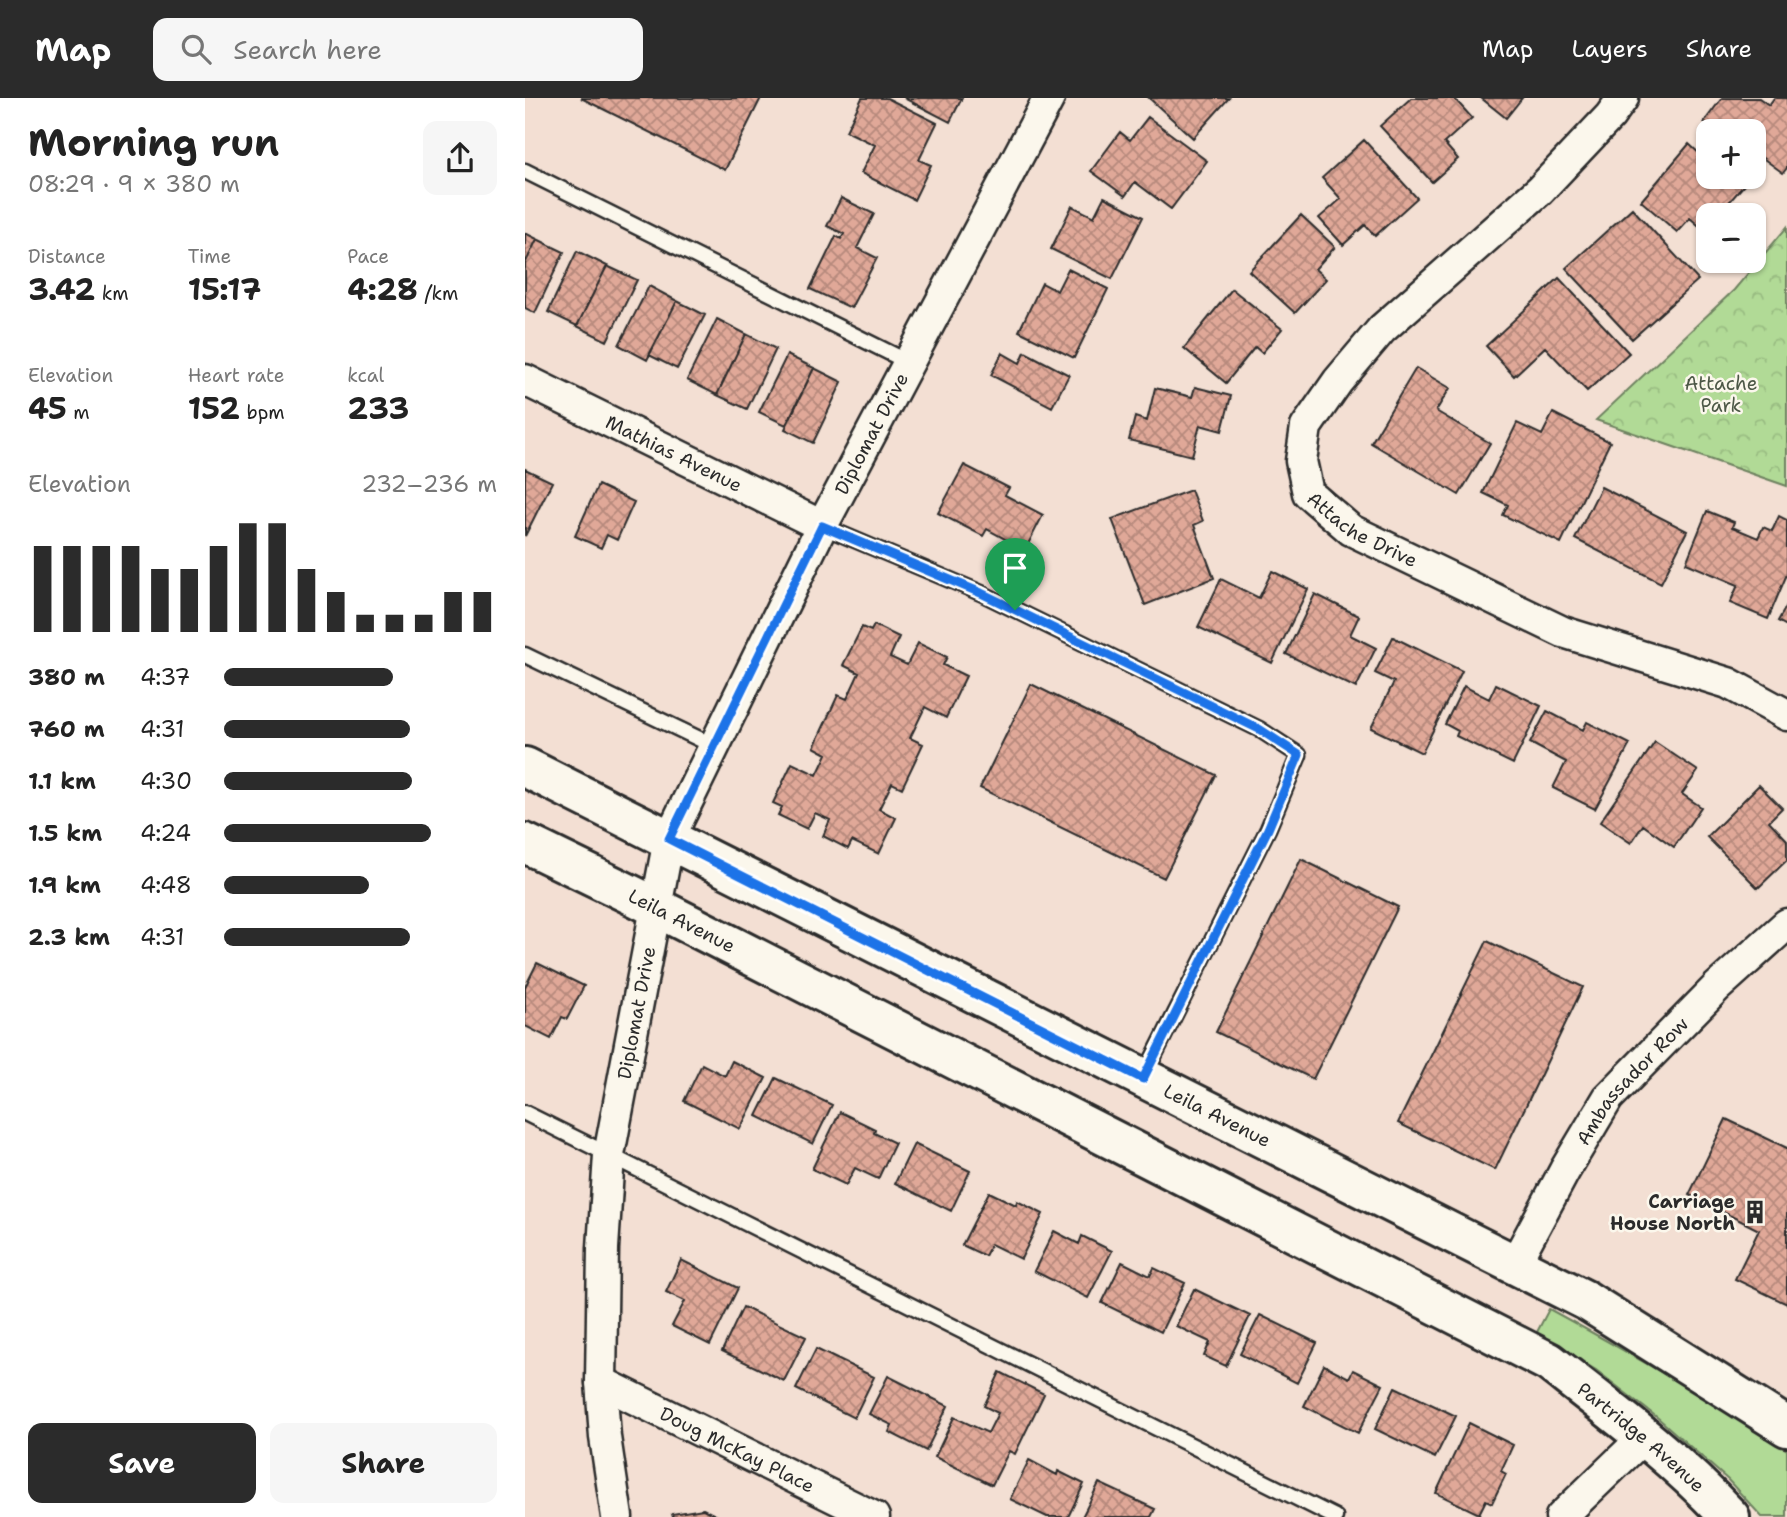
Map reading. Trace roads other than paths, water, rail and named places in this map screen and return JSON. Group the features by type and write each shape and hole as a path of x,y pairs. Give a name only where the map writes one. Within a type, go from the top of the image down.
{"main road":[{"name":"Leila Avenue","path":"525,766 1587,1301 1787,1427"},
{"name":"Leila Avenue","path":"525,843 1549,1362"},
{"name":"Partridge Avenue","path":"1549,1362 1645,1436 1701,1486 1730,1517"}],"street":[{"name":"Diplomat Drive","path":"617,1517 605,1437 601,1382 603,1248 609,1155 669,839 822,526 1049,98"},
{"name":"Attache Drive","path":"1623,98 1611,116 1540,190 1382,329 1338,382 1306,427 1301,461 1308,493 1351,530 1563,632 1728,683 1787,715"},
{"name":"Mathias Avenue","path":"525,380 822,526"},
{"name":"Ambassador Row","path":"1514,1265 1608,1098 1717,988 1787,924"},
{"name":"Doug McKay Place","path":"601,1382 874,1517"},
{"path":"1560,1517 1645,1436"}],"lane":[{"path":"525,171 908,362"},
{"path":"822,526 981,593 1259,729 1299,755 1268,829 1143,1079"},
{"path":"525,655 715,746"},
{"path":"525,1114 1335,1517"}],"place":[{"name":"Carriage House North","path":"1755,1212"}],"park label":[{"name":"Attache Park","path":"1721,394"}]}
